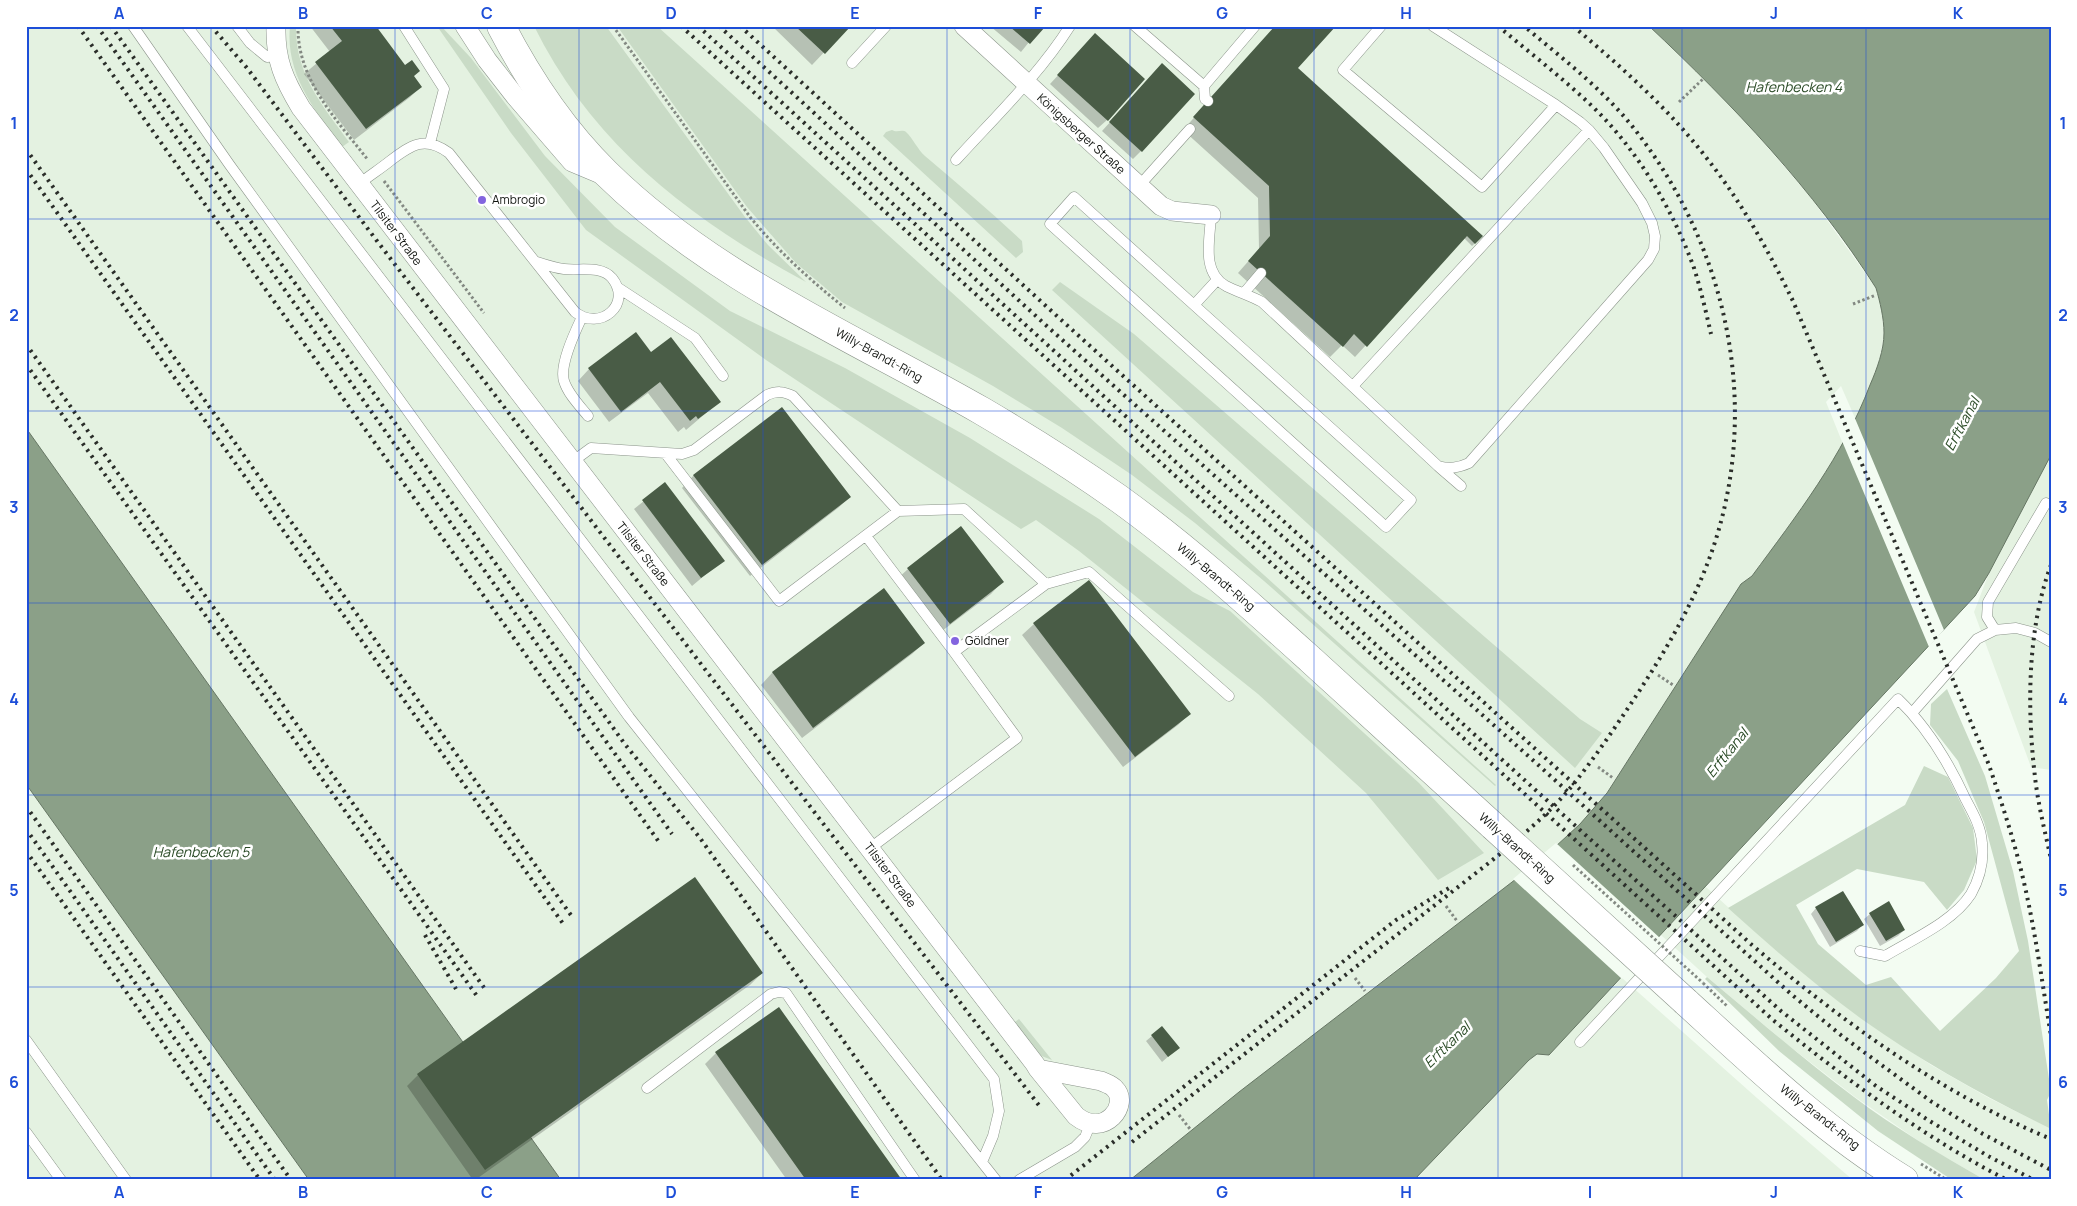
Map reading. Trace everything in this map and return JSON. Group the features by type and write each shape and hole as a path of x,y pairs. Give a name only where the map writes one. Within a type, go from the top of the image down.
{"main road":[{"name":"Willy-Brandt-Ring","path":"501,26 540,95 571,134 612,179 660,221 710,258 771,296 982,412 1058,458 1119,499 1180,545 1256,610 1493,826 1695,993 1749,1059 1823,1122 1912,1171"}],"street":[{"name":"Tilsiter Straße","path":"276,26 280,67 289,89 302,108 1038,1069 1076,1116 1090,1125"},
{"path":"465,26 487,60 515,96 572,162 612,179"},
{"name":"Königsberger Straße","path":"964,26 1161,206 1172,211 1211,215"},
{"path":"1038,1069 1101,1081 1116,1090 1119,1098 1114,1115 1108,1122 1090,1125"}],"lane":[{"path":"133,26 229,164 448,464 629,717 996,1180"},
{"path":"187,26 994,1079 999,1110 993,1136 982,1162"},
{"path":"237,26 250,43 267,57 278,56"},
{"path":"404,26 444,89 430,143"},
{"path":"852,63 886,26"},
{"path":"956,160 1026,83 1062,39 1070,26"},
{"path":"1135,26 1204,86 1208,101"},
{"path":"1204,86 1255,26"},
{"path":"1381,26 1343,70 1482,187 1556,105"},
{"path":"1433,26 1556,105 1589,130 1604,148 1642,203 1652,223 1655,236 1654,249 1648,260 1469,463 1449,469 1438,466"},
{"path":"1139,186 1190,129"},
{"path":"1353,386 1589,130"},
{"path":"359,184 408,148 418,144 430,143 441,147 448,152 569,304 582,317 598,319 608,315 617,304 619,295 617,287 613,280 603,272 558,268 537,262"},
{"path":"1074,197 1194,305 1411,500 1386,527 1050,224 1074,197"},
{"path":"1211,215 1209,266 1217,280 1227,287 1262,302 1461,486"},
{"path":"1244,293 1261,273"},
{"path":"1194,305 1217,280"},
{"path":"617,287 694,338 723,376"},
{"path":"582,317 567,353 562,375 567,390 588,416"},
{"path":"572,462 591,448 682,454 694,450 767,395 776,391 785,391 793,396 898,511"},
{"path":"665,453 779,602 898,511 964,508 1046,584"},
{"path":"1995,630 1987,617 1988,602 2046,503"},
{"path":"866,536 1017,738 869,849"},
{"path":"954,652 1046,584 1089,572 1230,696"},
{"path":"1912,713 1977,639 1995,630 2016,628 2035,633 2051,642"},
{"path":"1580,1042 1898,699 1912,713 1953,773 1976,820 1982,841 1983,860 1978,878 1970,894 1952,916 1885,956 1860,951"},
{"path":"647,1088 771,994 779,992 786,994 915,1180"},
{"path":"26,1040 126,1180"},
{"path":"1018,1180 1075,1148 1085,1136 1090,1125"},
{"path":"26,1132 61,1180"}],"path":[{"path":"613,26 750,217 774,247 845,309 820,295"},
{"path":"1679,102 1703,79"},
{"path":"1853,304 1876,295"},
{"path":"1658,675 1673,686"},
{"path":"1598,768 1613,778"},
{"path":"1567,860 1695,993 1732,1010"},
{"path":"1446,906 1456,921"},
{"path":"1355,978 1365,991"},
{"path":"1179,1115 1190,1129"},
{"path":"1912,1171 1947,1180"}],"shaded area":[{"path":"26,26 1649,26 1700,74 1744,120 1809,195 1876,288 1881,304 1884,334 1879,363 1855,418 1841,386 1826,402 1843,444 1812,494 1752,576 1741,585 1605,795 1751,928 1863,1019 1931,1065 1989,1098 2051,1129 2051,1180 1985,1180 1926,1146 1855,1097 1788,1045 1707,977 1560,843 1509,885 1401,966 1130,1180 561,1180 26,428"},
{"path":"290,26 296,26 300,59 312,88 349,142 342,147 312,106 297,76 292,60"},
{"path":"437,26 441,26 471,58 545,156 615,227 730,311 845,368 970,438 1099,519 1193,592 1230,611 1419,783 1484,853 1438,880 1366,793 1258,694 1079,551 1036,520 1021,529 766,360 586,230 511,133"},
{"path":"534,26 606,26 745,217 768,245 806,282 724,233 649,176 585,108 558,69"},
{"path":"617,26 657,26 1496,785 1264,581 1195,523 1132,475 1062,428 993,386 842,302 796,263 747,207"},
{"path":"892,130 906,132 925,156 1022,241 1023,252 1016,258 883,136 886,132"},
{"path":"1060,282 1134,334 1580,719 1602,733 1575,768 1052,290"},
{"path":"2051,455 2051,770 2031,767 1974,612 1989,573"},
{"path":"1947,689 1985,776 2013,871 2028,941 2051,1092 2047,1100 2051,1129 1955,1078 1863,1020 1777,952 1728,908 1905,805 1924,766 1948,777 1973,828 1977,860 1964,890 1947,910 1924,882 1857,869 1796,905 1818,944 1866,985 1891,977 1940,1031 1996,978 2019,951 1984,822 1958,761 1930,725 1931,704"},
{"path":"26,784 127,926 309,1180 26,1180"},
{"path":"1621,977 1757,1098 1853,1180 1414,1180 1529,1060 1537,1054 1549,1055"},
{"path":"1707,977 1835,1083 1885,1119 1985,1180 1952,1180 1878,1131 1779,1051 1705,979"},
{"path":"1019,1019 1052,1060 1039,1055 1012,1024"}],"water":[{"path":"1649,26 2051,26 2051,455 1975,596 1549,1055 1537,1054 1529,1060 1414,1180 1130,1180 1239,1092 1542,859 1580,824 1607,793 1741,584 1752,576 1818,484 1833,461 1859,411 1875,373 1883,346 1883,322 1876,288 1826,217 1771,150 1711,86"},
{"name":"Hafenbecken 5","path":"26,428 561,1180 309,1180 26,784"}],"pier":[{"path":"1854,416 1944,630 1929,647 1842,441"},
{"path":"1556,843 1660,938 1622,979 1513,879"}],"building":[{"path":"330,26 376,26 405,65 412,60 420,71 414,76 422,87 366,129 315,62 342,41"},
{"path":"795,26 851,26 825,54"},
{"path":"1009,26 1044,26 1045,27 1030,44"},
{"path":"1275,26 1336,26 1298,68 1483,236 1475,244 1467,236 1367,347 1354,334 1343,347 1248,261 1270,236 1269,186 1193,117"},
{"path":"1095,33 1145,79 1108,121 1057,75"},
{"path":"1162,63 1195,94 1142,152 1109,122"},
{"path":"636,332 651,352 671,337 721,402 698,419 696,416 690,421 660,382 621,412 588,368"},
{"path":"782,407 851,497 762,565 693,475"},
{"path":"665,482 725,561 701,578 642,500"},
{"path":"961,526 1004,582 950,624 907,568"},
{"path":"1089,580 1191,714 1135,757 1033,623"},
{"path":"884,588 925,643 813,728 772,672"},
{"path":"695,877 763,973 485,1170 417,1074"},
{"path":"1843,891 1864,925 1836,942 1815,907"},
{"path":"1889,901 1905,930 1886,941 1869,913"},
{"path":"779,1007 902,1180 806,1180 715,1052"},
{"path":"1162,1026 1180,1048 1168,1057 1151,1035"}],"railway":[{"path":"78,26 659,842"},
{"path":"97,26 672,834"},
{"path":"111,26 624,743 700,838 942,1180"},
{"path":"211,26 247,68 377,241 1041,1108"},
{"path":"681,26 1773,1020 1857,1085 1915,1126 2007,1180"},
{"path":"698,26 1520,776 1781,1011 1876,1086 1988,1156 2034,1180"},
{"path":"719,26 1049,328 1535,762 1791,994 1842,1036 1932,1102 1983,1134 2051,1170"},
{"path":"740,26 1058,317 1786,974 1857,1028 1932,1078 2010,1121 2051,1139"},
{"path":"1498,26 1559,76 1594,108 1625,143 1653,182 1676,225 1694,268 1711,334"},
{"path":"1132,1142 1490,862 1558,802 1603,745 1658,661 1688,608 1712,551 1727,497 1734,443 1734,389 1728,334 1715,281 1695,230 1670,181 1639,135 1600,91 1524,26"},
{"path":"1573,26 1659,104 1705,156 1753,226 1793,301 1989,765 2011,833 2027,894 2051,1036"},
{"path":"26,149 573,918"},
{"path":"26,169 564,925"},
{"path":"26,344 485,989"},
{"path":"26,364 477,996"},
{"path":"2051,565 2037,616 2033,643 2030,697 2032,751 2036,787 2051,859"},
{"path":"26,806 291,1180"},
{"path":"26,829 275,1180"},
{"path":"26,851 260,1180"},
{"path":"1065,1180 1396,920 1449,888"},
{"path":"425,935 456,989"}],"place":[{"name":"Ambrogio","path":"482,200"},
{"name":"Göldner","path":"955,641"}],"water label":[{"name":"Hafenbecken 4","path":"1794,87"},
{"name":"Erftkanal","path":"1962,424"},
{"name":"Erftkanal","path":"1727,753"},
{"name":"Erftkanal","path":"1447,1045"}]}
